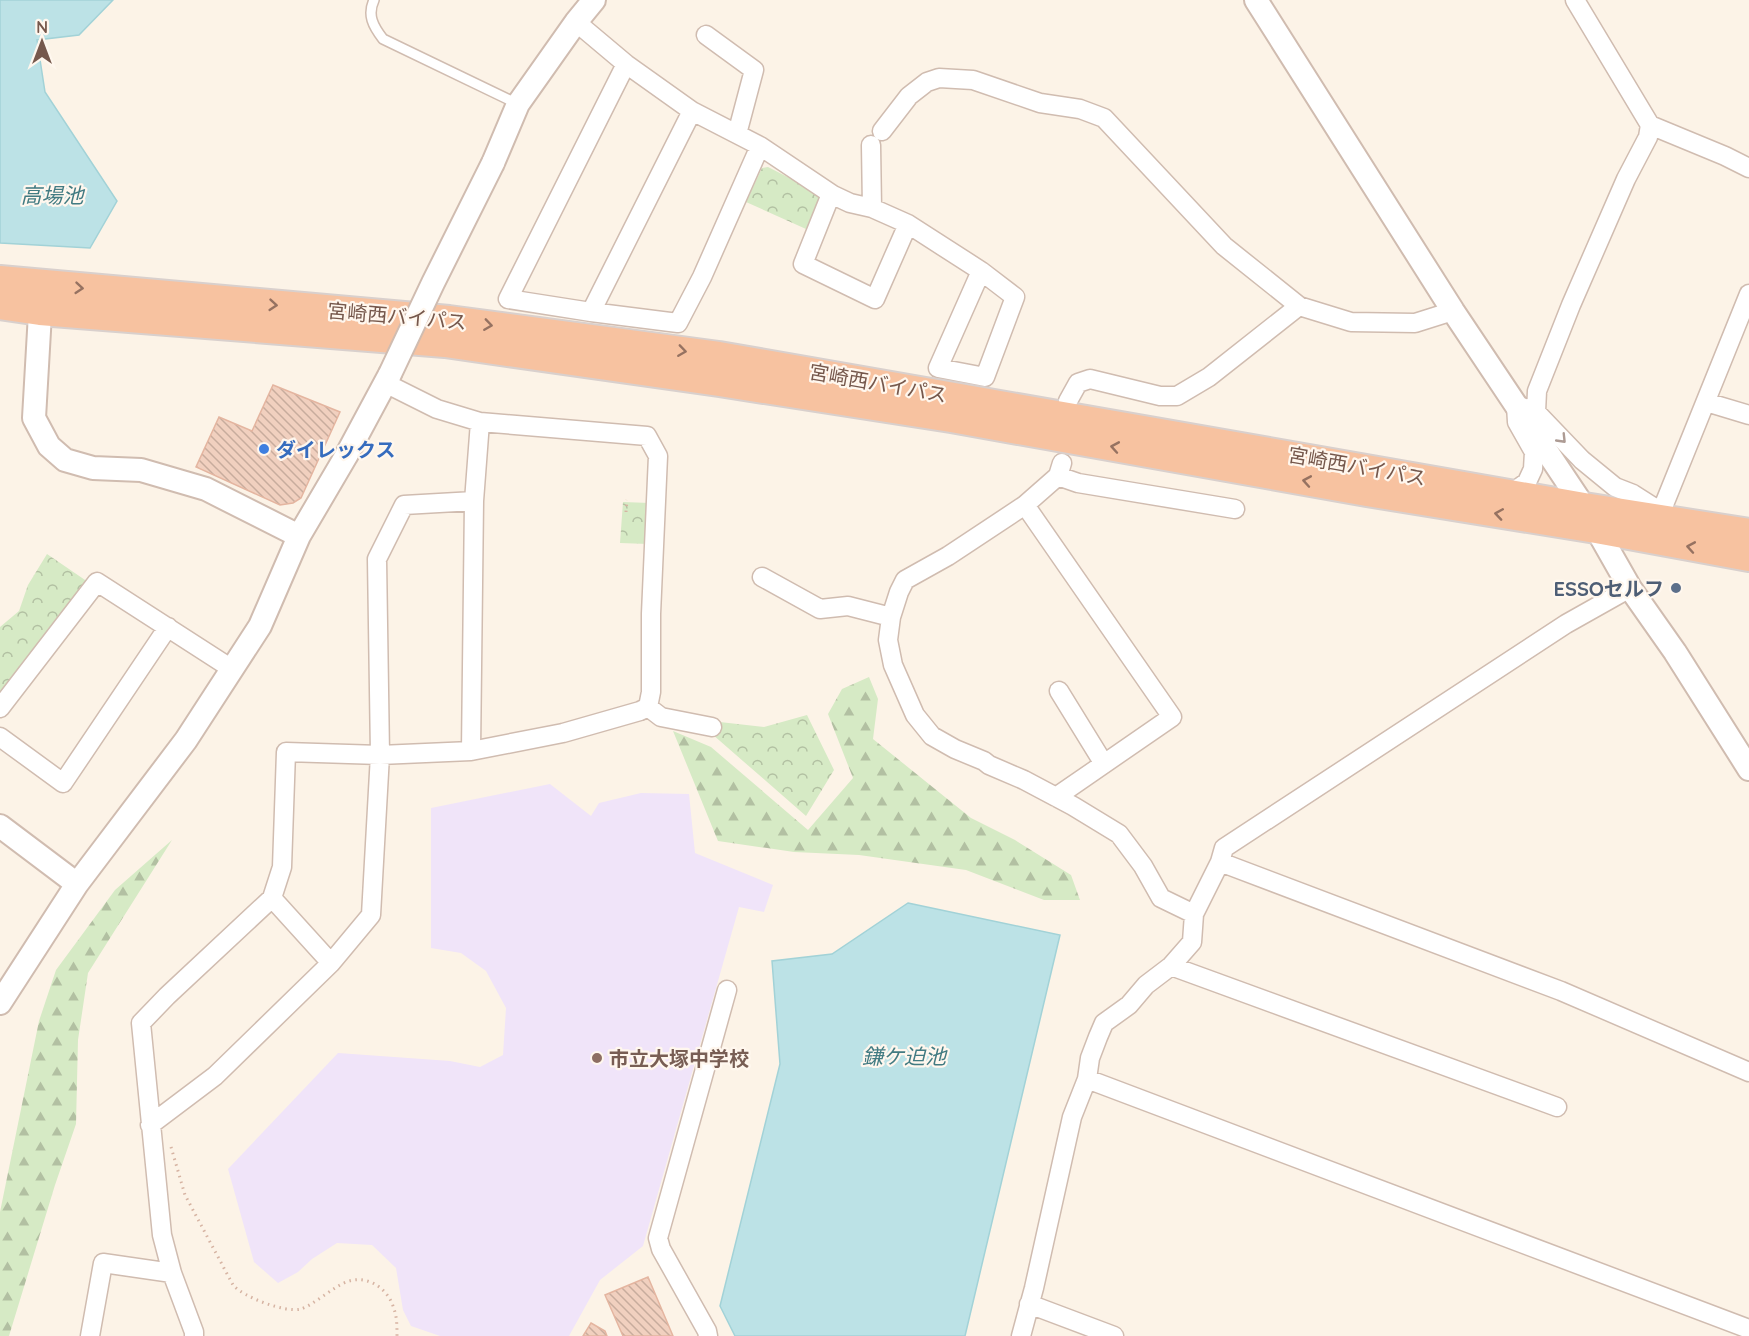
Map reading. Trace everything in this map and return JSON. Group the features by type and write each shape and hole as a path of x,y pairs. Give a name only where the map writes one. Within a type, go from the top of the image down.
{"highway":[{"name":"宮崎西バイパス","path":"0,280 41,298 457,345 719,382 951,418 1367,492 1590,518 1673,517 1749,533"},
{"name":"宮崎西バイパス","path":"0,305 41,298 449,320 719,356 1500,491 1590,518 1749,557"}],"street":[{"path":"0,1003 77,884 186,740 260,626 299,536 346,456 387,378 493,163 518,104 594,0"},
{"path":"1256,0 1453,311 1526,409 1629,588 1675,652 1749,768"},
{"path":"1580,3 1650,125 1749,168"},
{"path":"576,22 626,64 692,111 760,146 831,194 850,203 872,208 908,224 981,272 1015,297 985,377 938,368 981,272"},
{"path":"706,35 754,70 737,134"},
{"path":"626,64 508,299 678,323 702,277 760,146"},
{"path":"872,208 876,138 909,96 927,82 939,78 973,80 1040,103 1080,109 1104,118 1224,246 1299,306 1351,322 1415,323 1453,311"},
{"path":"591,312 692,111"},
{"path":"1500,491 1512,493 1527,482 1533,469 1534,452 1517,422 1537,391 1571,305 1626,179 1648,136 1650,125"},
{"path":"831,194 803,264 875,299 908,224"},
{"path":"1526,409 1615,487 1633,494 1673,517 1706,402 1749,294"},
{"path":"41,298 34,418 49,446 65,460 93,468 141,470 206,489 299,536"},
{"path":"1068,401 1078,383 1090,379 1160,396 1177,396 1209,377 1299,306"},
{"path":"387,378 437,409 480,422 647,436 658,456 651,614 651,692 648,707"},
{"path":"1706,402 1749,416"},
{"path":"471,751 474,501 480,422"},
{"path":"1194,914 1161,897 1143,866 1119,834 1024,780 955,749 932,736 915,715 893,665 888,640 891,617 905,580 948,556 1025,505 1060,470 1078,483 1235,508"},
{"path":"150,1125 215,1076 331,963 372,915 380,755 377,559 404,505 474,501"},
{"path":"1025,505 1172,717 1056,797"},
{"path":"762,577 820,609 848,606 891,617"},
{"path":"0,708 97,582 232,669"},
{"path":"1021,1336 1072,1117 1087,1080 1090,1058 1104,1023 1129,1005 1146,985 1171,966 1192,942 1194,914 1220,862 1224,848 1566,624 1629,588"},
{"path":"0,737 63,783 168,627"},
{"path":"1059,691 1104,764"},
{"path":"648,707 661,717 712,727"},
{"path":"194,1336 172,1273 162,1234 141,1023 272,897 282,867 286,752 380,755 471,751 563,733 648,707"},
{"path":"0,826 77,884"},
{"path":"1220,862 1561,991 1749,1072"},
{"path":"272,897 331,963"},
{"path":"1171,966 1557,1107"},
{"path":"708,1336 660,1249 658,1238 727,990"},
{"path":"1087,1080 1749,1329"},
{"path":"90,1336 103,1263 172,1273"},
{"path":"1029,1304 1114,1336"}],"lane":[{"path":"374,0 370,9 373,25 383,39 518,104"}],"path":[{"path":"626,512 627,500"},
{"path":"621,506 626,506"},
{"path":"150,1125 164,1134 172,1149 185,1195 233,1285 238,1290 244,1295 280,1307 301,1309 343,1283 369,1280 378,1286 392,1304 397,1336"}],"shaded area":[{"name":"市立大塚中学校","path":"550,784 591,816 599,803 641,793 689,794 695,853 773,885 764,912 739,907 643,1246 600,1280 569,1336 440,1336 411,1326 403,1310 396,1268 372,1245 337,1243 312,1259 298,1272 278,1283 254,1262 228,1169 338,1053 450,1061 480,1067 503,1055 506,1008 486,971 461,953 431,948 431,808"}],"green space":[{"path":"768,167 819,193 820,198 806,229 746,202 762,168"},
{"path":"623,502 650,503 648,544 620,543"},
{"path":"47,554 88,582 0,693 0,627 19,611 28,585"},
{"path":"869,677 878,699 873,739 971,818 1015,840 1071,875 1080,900 1044,900 966,870 859,855 794,852 718,841 673,731 711,747 808,830 853,778 828,714 842,689"},
{"path":"807,715 834,770 806,816 712,734 711,721 764,727"},
{"path":"172,840 88,973 78,1040 76,1124 9,1336 0,1336 0,1212 39,1021 56,970 115,890"}],"water":[{"name":"高場池","path":"0,0 113,0 79,35 37,40 45,92 117,201 90,248 0,243"},
{"name":"鎌ケ迫池","path":"908,903 1060,935 965,1336 735,1336 720,1306 780,1064 772,961 832,954"}],"building":[{"name":"ダイレックス","path":"273,385 340,412 301,498 293,503 280,505 196,467 219,417 252,431"},
{"path":"648,1277 673,1336 623,1336 605,1295"},
{"path":"591,1323 605,1331 607,1336 583,1336"}],"place":[{"name":"ダイレックス","path":"264,449"},
{"name":"ESSOセルフ","path":"1676,588"},
{"name":"市立大塚中学校","path":"597,1058"}]}
